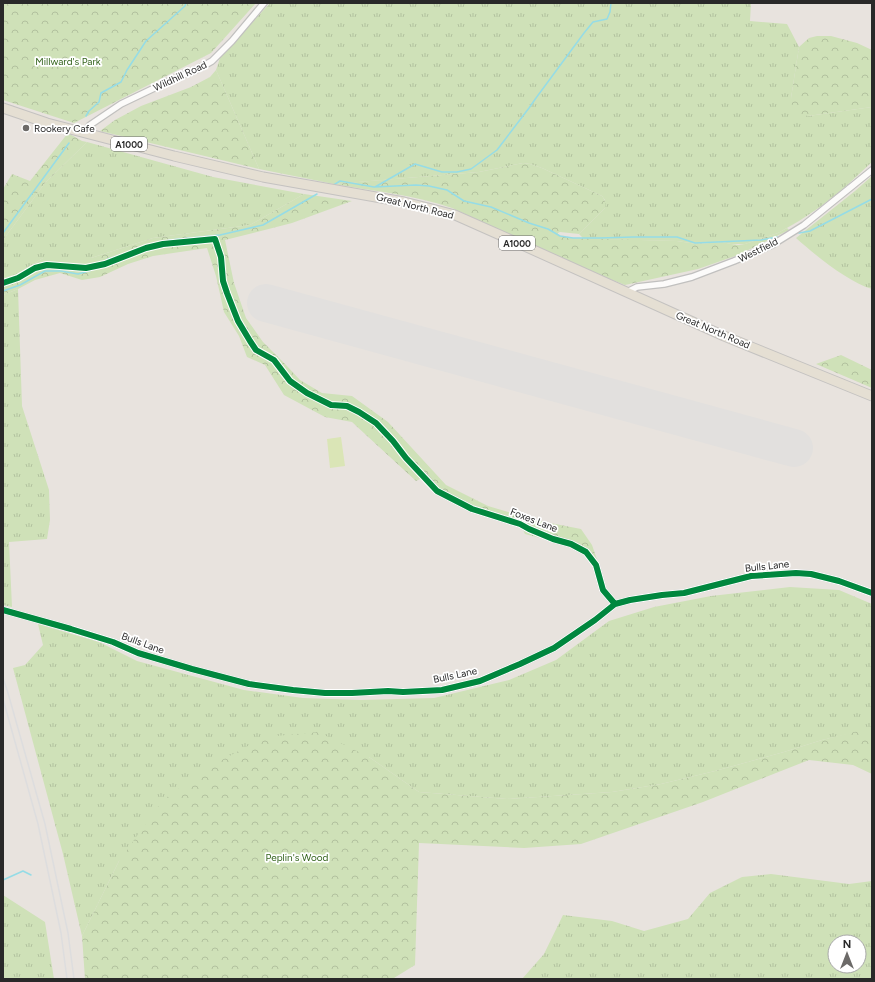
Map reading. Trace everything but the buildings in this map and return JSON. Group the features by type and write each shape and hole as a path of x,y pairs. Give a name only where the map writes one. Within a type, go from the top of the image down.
{"main road":[{"name":"Great North Road","path":"3,108 47,123 174,156 263,177 382,198 432,209 455,216 476,224 724,336 872,396"}],"street":[{"name":"Wildhill Road","path":"84,132 90,125 121,104 198,69 212,61 232,41 264,3"},
{"name":"Westfield","path":"627,292 637,287 664,284 692,277 741,259 772,245 804,225 872,170"},
{"name":"Foxes Lane","path":"424,476 437,491 472,509 520,524 553,539 571,544 586,552 596,565 603,590 615,604"},
{"name":"Bulls Lane","path":"3,610 112,642 138,653 249,684 293,690 334,693 388,691 403,692 442,690 480,681 554,648 596,620 615,604 630,600 684,593 751,576 796,573 811,574 839,580 872,593"}],"green space":[{"name":"Millward's Park","path":"3,3 256,3 211,53 74,123 3,100"},
{"path":"270,3 751,3 750,21 787,24 799,47 791,98 808,116 872,107 872,162 844,188 799,221 778,233 745,244 731,244 722,242 697,244 677,241 584,239 579,234 605,208 605,200 602,196 542,168 530,164 523,163 479,172 334,184 259,169 216,70 220,58"},
{"path":"817,36 831,36 857,43 872,50 872,107 808,116 796,114 792,109 791,98 799,47 809,38"},
{"path":"216,70 259,169 100,131 115,120 141,106 191,87 210,77"},
{"path":"68,133 82,141 87,142 45,183 3,240 3,189 12,174 30,181"},
{"path":"87,142 213,177 304,194 250,225 153,238 91,258 43,258 17,274 3,278 3,240 45,183"},
{"path":"523,163 542,168 602,196 604,199 605,208 579,234 558,233 558,235 569,238 677,241 697,244 722,242 738,245 778,233 787,228 789,230 738,255 698,269 625,285 592,272 452,208 409,197 334,184 479,172"},
{"path":"872,176 872,289 842,274 822,260 796,238"},
{"path":"304,194 352,201 292,223 225,240 234,283 246,318 263,342 300,380 322,393 352,396 388,422 446,485 488,506 535,520 581,529 592,545 601,571 597,572 588,556 573,547 525,534 520,524 485,513 441,492 424,477 416,481 352,422 325,417 284,395 265,365 247,357 239,336 224,312 216,276 207,248 153,256 128,264 100,277 82,280 60,273 35,280 3,295 3,278 17,274 43,258 91,258 153,238 250,225"},
{"path":"18,289 22,406 49,490 50,520 47,539 9,542 12,607 3,605 3,295"},
{"path":"841,355 872,370 872,388 816,364"},
{"path":"341,437 345,466 330,468 327,439"},
{"path":"790,587 839,590 872,604 872,730 822,740 715,771 661,784 612,792 507,799 419,792 369,757 119,861 82,936 63,854 13,668 25,665 43,645 38,624 99,642 137,661 244,690 303,698 360,700 434,698 509,680 556,660 609,621 654,607 711,596"},
{"name":"Peplin's Wood","path":"862,730 872,730 872,774 853,765 809,760 703,802 581,844 524,848 419,843 415,965 394,978 85,979 82,936 119,861 162,801 205,769 265,737 318,732 369,757 419,792 507,799 612,792 661,784 715,771"},
{"path":"771,874 849,884 872,881 872,979 522,979 544,954 563,915 612,921 644,931 688,919 710,893 742,877"},
{"path":"3,895 45,922 54,979 3,979"}],"waterway":[{"path":"86,116 89,111 99,102 101,93 121,82 146,41 185,6 186,3"},
{"path":"375,187 415,164 442,172 457,172 471,169 497,150 593,22 607,19 610,12 611,3"},
{"path":"3,233 69,143"},
{"path":"332,186 340,181 374,187 416,185 429,186 447,190 464,201 491,207 529,223 548,229 560,236 573,238 677,237 695,243 761,240 777,237"},
{"path":"3,291 20,285 45,271 61,271 78,274 92,270 108,259 170,240 220,235 263,225 317,194"},
{"path":"799,233 810,231 872,199"},
{"path":"3,880 23,871 31,875"}],"runway":[{"path":"266,303 794,448"}],"railway":[{"path":"3,678 45,824 68,933 74,979"},
{"path":"3,699 38,824 61,933 67,979"}],"cycle path":[{"path":"3,283 18,278 35,268 47,265 86,268 105,264 146,248 163,244 215,239 221,257 223,281 227,293 238,321 256,350 274,360 290,381 307,393 331,405 347,406 376,423 437,491 472,509 520,524 553,539 571,544 586,552 596,565 603,590 615,604"},
{"path":"3,610 113,642 138,653 249,684 325,693 352,693 442,690 480,681 554,648 595,620 615,604 630,600 684,593 751,576 796,573 811,574 839,581 872,593"}],"place":[{"name":"Rookery Cafe","path":"26,128"}]}
